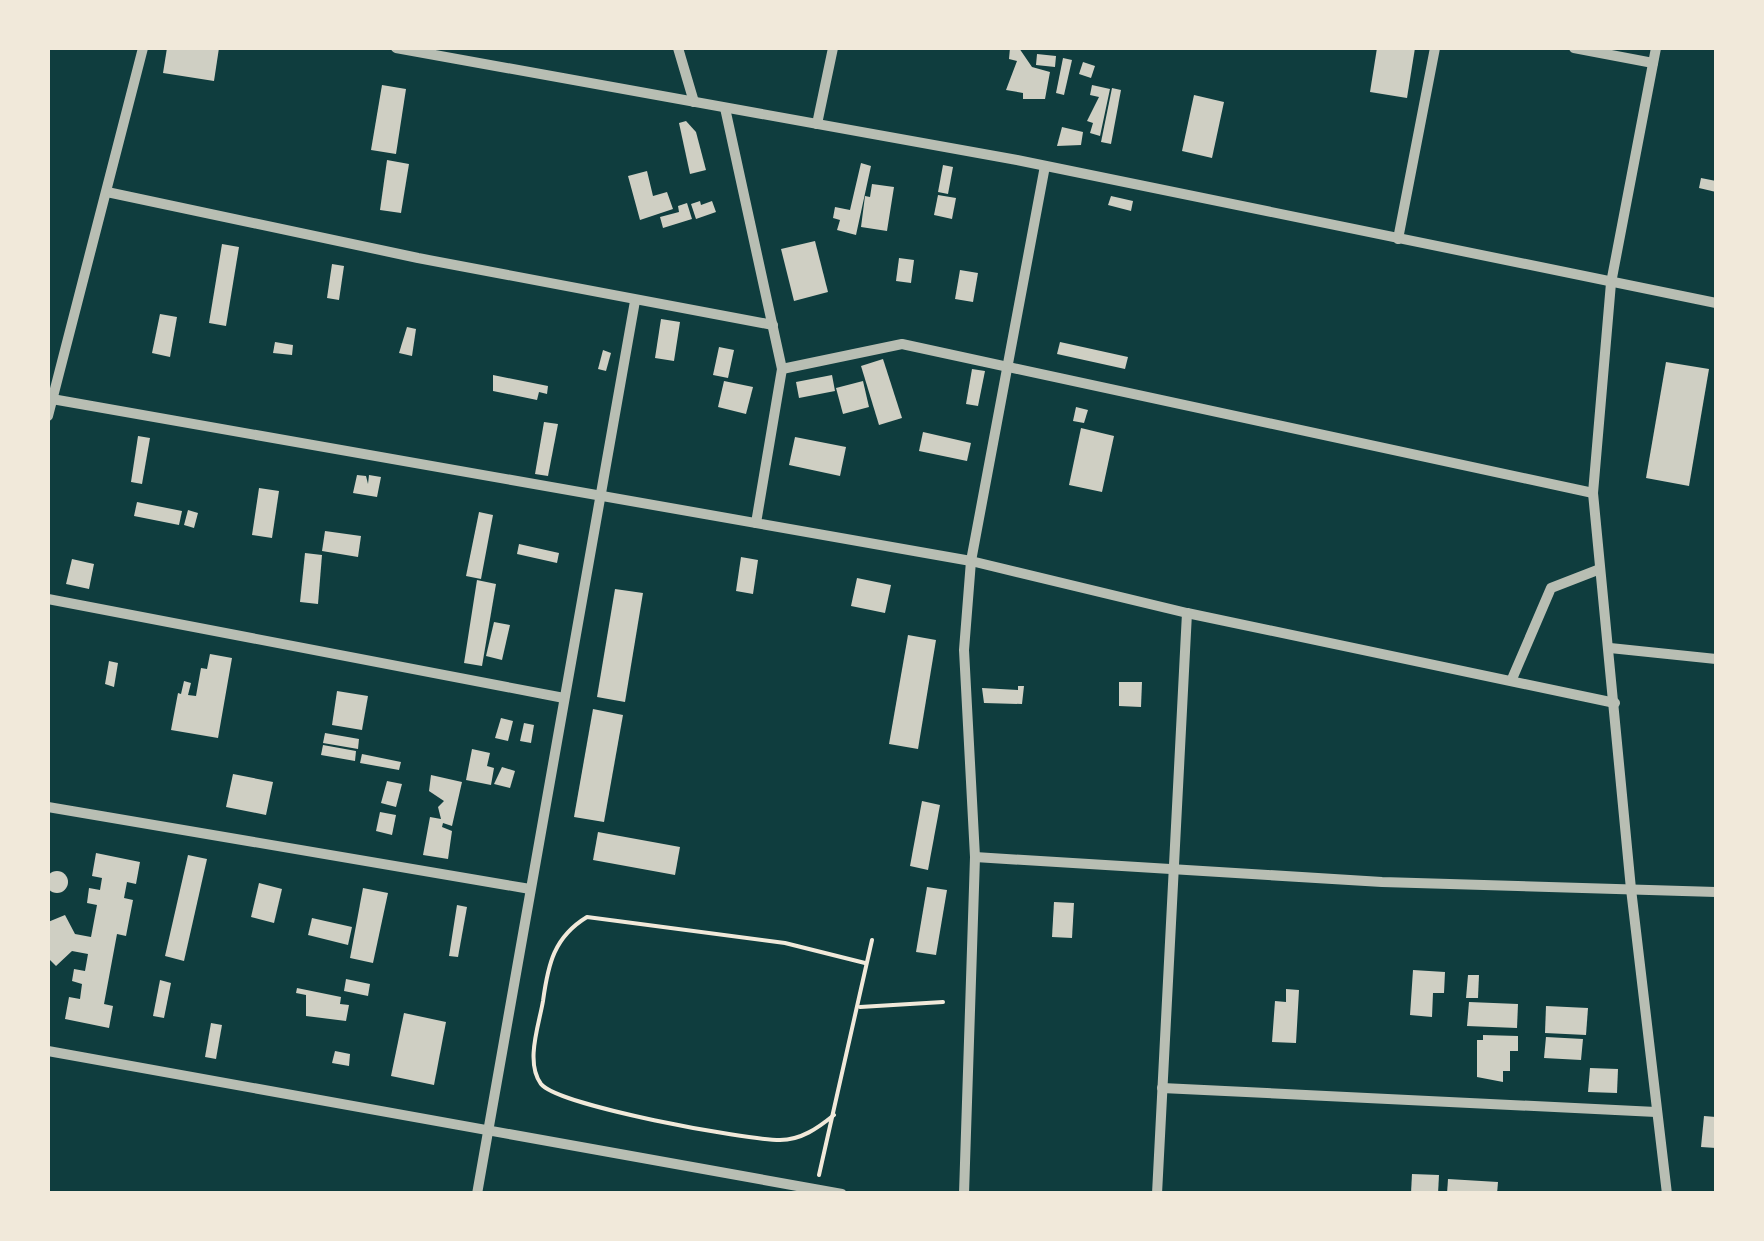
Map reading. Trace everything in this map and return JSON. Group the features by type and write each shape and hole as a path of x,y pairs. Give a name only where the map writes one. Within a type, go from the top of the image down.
{"street":[{"path":"48,416 143,48"},
{"path":"396,48 1045,166 1716,303"},
{"path":"459,48 462,60"},
{"path":"678,48 694,102"},
{"path":"817,124 833,48"},
{"path":"1398,239 1435,48"},
{"path":"1574,48 1653,63"},
{"path":"1656,48 1611,283 1593,493 1631,889 1668,1194"},
{"path":"725,108 782,369 756,523"},
{"path":"964,1194 975,857 964,650 971,561 1045,166"},
{"path":"107,192 773,326"},
{"path":"477,1194 564,698 604,495 635,301"},
{"path":"782,369 902,344 1593,493"},
{"path":"52,399 971,561 1187,613 1614,703"},
{"path":"1512,679 1551,588 1600,569"},
{"path":"48,599 564,698"},
{"path":"1157,1194 1187,613"},
{"path":"1610,648 1716,659"},
{"path":"48,807 530,890"},
{"path":"975,857 1382,882 1716,892"},
{"path":"48,1051 842,1194"},
{"path":"1162,1088 1656,1112"}],"path":[{"path":"834,1115 815,1131 783,1140 590,1106 556,1093 542,1085 534,1067 545,982 562,936 587,917 600,916 785,943 865,963"},
{"path":"814,1188 860,1008 872,940"},
{"path":"860,1008 943,1002"}],"building":[{"path":"167,48 219,48 214,81 163,73"},
{"path":"1010,48 1019,48 1032,67 1050,72 1045,99 1023,99 1023,93 1006,90 1017,61 1009,59"},
{"path":"1377,48 1415,48 1407,98 1370,92"},
{"path":"1037,54 1056,56 1055,67 1036,65"},
{"path":"1063,58 1072,60 1064,95 1056,93"},
{"path":"1083,62 1095,66 1091,78 1079,74"},
{"path":"382,85 406,89 396,154 371,150"},
{"path":"1092,85 1110,89 1100,136 1090,133 1093,123 1087,121 1099,97 1090,95"},
{"path":"1112,88 1121,90 1111,144 1101,142"},
{"path":"1194,95 1224,102 1212,158 1182,151"},
{"path":"686,121 696,132 706,170 690,174 679,123"},
{"path":"1062,127 1083,132 1081,145 1057,146"},
{"path":"387,160 409,164 401,213 380,210"},
{"path":"861,163 871,166 856,235 837,230 840,220 833,218 835,207 850,210"},
{"path":"943,165 953,167 948,194 938,192"},
{"path":"647,171 653,196 667,192 673,209 640,220 628,176"},
{"path":"1701,178 1716,181 1716,192 1699,188"},
{"path":"872,184 894,187 887,231 861,227 865,196 870,197"},
{"path":"938,195 956,198 952,219 934,215"},
{"path":"1111,196 1133,201 1131,211 1108,205"},
{"path":"700,201 701,205 712,201 716,212 696,219 691,204"},
{"path":"687,203 692,219 663,228 660,217 679,212 678,206"},
{"path":"815,241 828,292 794,301 781,249"},
{"path":"222,244 239,247 226,326 209,323"},
{"path":"899,258 914,260 911,283 896,281"},
{"path":"332,264 344,266 339,300 327,298"},
{"path":"960,270 978,273 973,302 955,299"},
{"path":"160,314 177,317 170,357 152,353"},
{"path":"661,319 680,322 674,361 655,358"},
{"path":"407,327 416,329 412,356 399,353"},
{"path":"275,342 293,345 292,355 273,353"},
{"path":"1060,342 1128,357 1125,369 1057,354"},
{"path":"719,347 734,350 728,378 713,375"},
{"path":"603,350 611,353 606,371 598,369"},
{"path":"883,359 902,418 879,425 861,366"},
{"path":"1666,362 1709,369 1689,486 1646,478"},
{"path":"972,369 985,371 978,406 966,404"},
{"path":"493,375 548,386 547,394 539,392 537,400 493,391"},
{"path":"832,375 835,391 799,398 796,382"},
{"path":"724,381 753,387 746,414 718,407"},
{"path":"863,381 869,407 843,414 836,388"},
{"path":"1076,407 1088,410 1084,423 1073,421"},
{"path":"544,422 558,424 548,476 535,474"},
{"path":"1081,428 1114,436 1102,492 1069,485"},
{"path":"923,432 971,443 967,461 919,451"},
{"path":"138,436 150,438 142,484 131,482"},
{"path":"795,437 846,447 840,476 789,465"},
{"path":"357,475 366,476 368,484 369,475 381,477 377,497 353,493"},
{"path":"259,488 279,491 272,538 252,535"},
{"path":"137,502 182,511 179,525 134,516"},
{"path":"188,510 198,513 194,528 184,525"},
{"path":"479,512 493,515 481,579 466,576"},
{"path":"325,531 361,536 358,557 322,551"},
{"path":"519,544 559,553 557,563 517,554"},
{"path":"305,553 322,555 318,604 300,602"},
{"path":"741,557 758,560 753,594 736,591"},
{"path":"72,559 94,564 89,589 66,584"},
{"path":"857,578 891,585 885,613 851,606"},
{"path":"477,580 496,584 482,666 464,663"},
{"path":"615,589 643,593 625,702 597,697"},
{"path":"494,622 510,625 502,660 486,656"},
{"path":"908,635 936,640 918,749 889,744"},
{"path":"210,654 232,658 218,738 171,730 184,681 191,683 188,695 196,696 201,668 207,669"},
{"path":"109,661 118,663 114,687 105,684"},
{"path":"1119,682 1142,682 1141,707 1119,706"},
{"path":"1018,686 1024,686 1022,704 984,703 982,688 1018,690"},
{"path":"337,691 368,696 362,730 332,725"},
{"path":"593,709 623,715 604,822 574,817"},
{"path":"501,718 513,721 508,741 495,738"},
{"path":"524,723 534,725 531,743 520,741"},
{"path":"325,733 359,739 358,749 323,743"},
{"path":"323,745 356,751 355,761 321,755"},
{"path":"472,749 490,753 487,766 494,768 491,785 466,780"},
{"path":"362,754 401,762 399,770 360,763"},
{"path":"502,767 515,771 510,788 494,784"},
{"path":"233,774 273,782 266,815 226,807"},
{"path":"431,775 462,782 452,826 443,823 442,827 452,831 448,859 423,855 430,817 441,819 438,807 444,801 429,791"},
{"path":"387,781 402,784 396,807 381,803"},
{"path":"922,801 940,805 928,870 910,866"},
{"path":"380,812 396,815 392,835 376,831"},
{"path":"598,832 680,847 675,875 593,860"},
{"path":"96,853 140,862 136,884 127,882 124,898 133,900 126,936 117,934 104,1004 113,1006 109,1028 65,1019 69,997 80,999 82,984 72,981 74,969 85,971 88,954 72,951 56,966 48,958 48,922 65,915 75,934 91,937 97,905 87,903 89,888 100,890 102,878 92,876"},
{"path":"188,855 207,859 184,961 165,956"},
{"path":"57,871 65,874 65,890 57,893 49,890 46,882 49,874"},
{"path":"259,883 282,889 274,923 251,917"},
{"path":"927,887 947,890 936,955 916,952"},
{"path":"363,888 388,893 373,963 350,958"},
{"path":"1054,902 1074,903 1072,938 1052,937"},
{"path":"457,905 467,907 458,957 449,956"},
{"path":"312,918 352,927 348,945 308,935"},
{"path":"1413,970 1445,972 1444,993 1433,993 1432,1017 1410,1015"},
{"path":"1468,975 1479,975 1478,998 1466,998"},
{"path":"346,979 370,984 368,996 344,991"},
{"path":"160,980 171,983 164,1018 153,1016"},
{"path":"297,988 341,997 340,1004 349,1005 346,1021 306,1016 306,995 296,993"},
{"path":"1286,989 1299,990 1296,1043 1272,1042 1275,1001 1286,1002"},
{"path":"1469,1002 1518,1004 1517,1028 1467,1026"},
{"path":"1546,1006 1588,1008 1586,1035 1545,1033"},
{"path":"404,1013 446,1022 434,1085 391,1076"},
{"path":"211,1023 222,1025 216,1059 205,1057"},
{"path":"1483,1035 1518,1036 1518,1051 1510,1051 1510,1071 1503,1071 1503,1082 1477,1077 1477,1040 1483,1040"},
{"path":"1546,1037 1583,1039 1581,1060 1544,1058"},
{"path":"335,1051 350,1054 349,1066 332,1063"},
{"path":"1590,1068 1618,1069 1617,1093 1588,1092"},
{"path":"1704,1116 1716,1117 1716,1148 1701,1147"},
{"path":"1412,1174 1439,1175 1438,1194 1411,1193"},
{"path":"1448,1179 1498,1182 1497,1194 1447,1194"}]}
